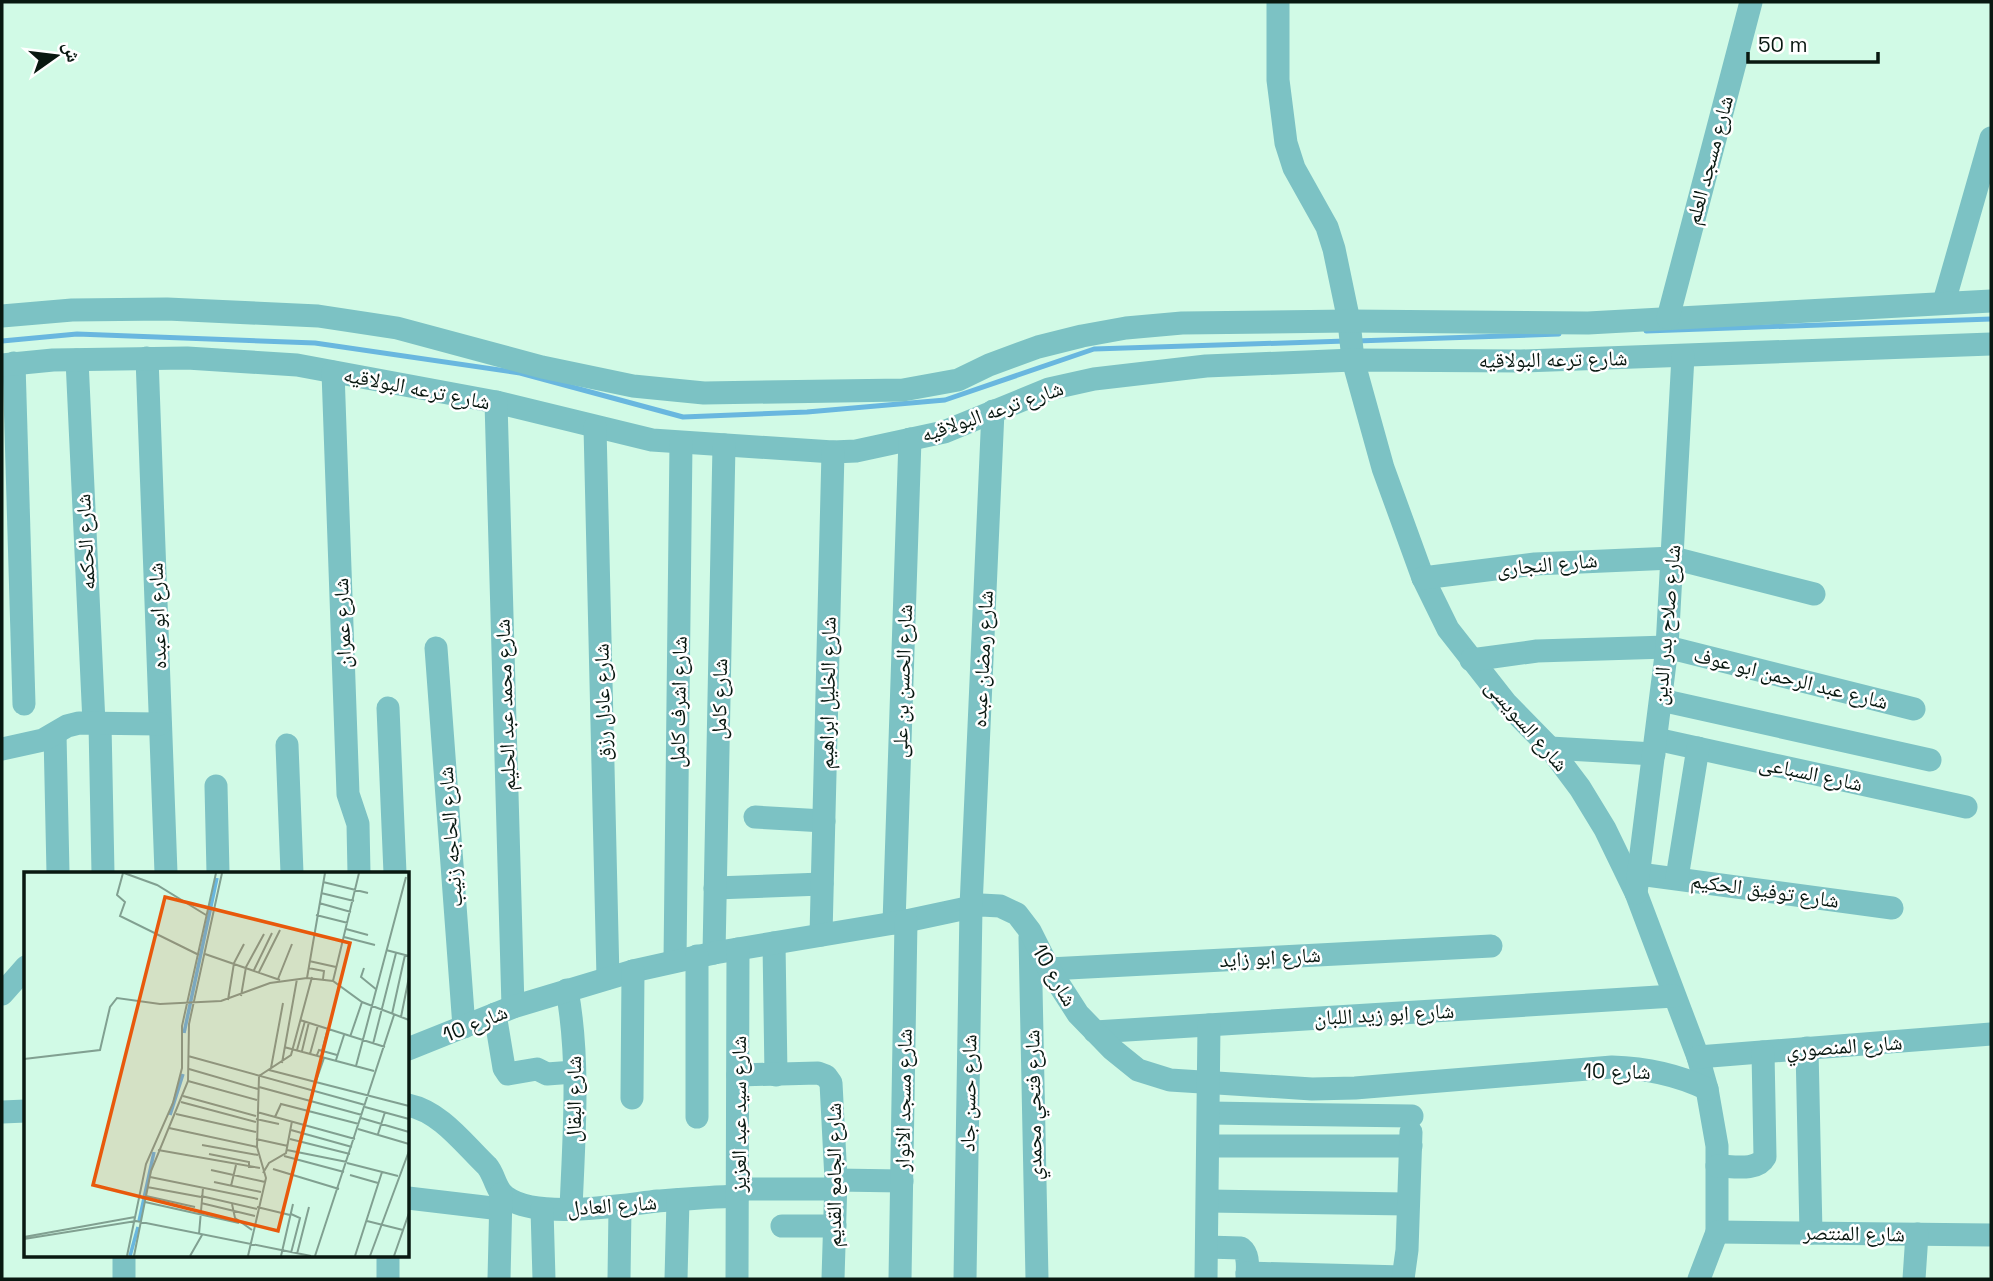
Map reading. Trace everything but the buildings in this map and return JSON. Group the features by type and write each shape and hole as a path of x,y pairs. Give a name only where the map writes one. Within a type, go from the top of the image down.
{"street":[{"path":"1278,2 1278,80 1286,143 1294,168 1327,227 1350,324"},
{"name":"شارع مسجد العلم","path":"1668,318 1751,2"},
{"path":"1944,302 1991,138"},
{"name":"شارع ترعه البولاقيه","path":"2,316 72,310 167,309 318,316 397,328 542,367 633,386 704,393 903,390 958,380 1038,347 1126,328 1182,323 1588,323 1991,301"},
{"name":"شارع السويسى","path":"1350,324 1353,356 1383,468 1423,578 1448,629 1506,702 1550,748 1580,788 1637,883 1707,1088 1714,1122 1717,1232"},
{"name":"شارع ترعه البولاقيه","path":"8,364 187,358 297,365 496,402 652,440 833,452 856,451 944,432 1049,389 1094,379 1206,366 1353,356 1521,361 1991,344"},
{"name":"شارع صلاح بدر الدين","path":"1637,883 1667,647 1684,356"},
{"name":"شارع ابو عبده","path":"147,358 166,872"},
{"name":"شارع الحكمه","path":"76,360 103,872"},
{"path":"8,364 24,704"},
{"name":"شارع عمران","path":"333,372 348,794 358,824 359,872"},
{"name":"شارع محمد عبد الحليم","path":"496,402 504,1068 508,1074 537,1069 547,1074 574,1072"},
{"name":"شارع رمضان عبده","path":"971,907 993,411"},
{"name":"شارع عادل رزق","path":"595,427 608,978"},
{"name":"شارع الحسن بن على","path":"900,922 910,439"},
{"name":"شارع اشرف كامل","path":"681,443 696,957"},
{"name":"شارع كامل","path":"696,957 715,888 724,445"},
{"name":"شارع الخليل ابراهيم","path":"821,935 833,452"},
{"name":"شارع النجارى","path":"1423,578 1535,564 1672,558 1814,594"},
{"name":"شارع عبد الرحمن ابو عوف","path":"1471,660 1537,652 1667,647 1914,709"},
{"name":"شارع الحاجه زنيب","path":"436,648 464,1027"},
{"path":"1661,700 1930,760"},
{"path":"388,708 395,872"},
{"path":"2,749 35,743 67,726 97,723 160,724"},
{"path":"55,734 58,872"},
{"path":"287,745 292,872"},
{"name":"شارع السباعى","path":"1550,748 1698,748 1966,807"},
{"path":"1677,878 1698,748"},
{"path":"216,786 218,872"},
{"path":"755,817 824,821"},
{"name":"شارع توفيق الحكيم","path":"1637,883 1677,878 1892,908"},
{"path":"715,888 822,884"},
{"name":"شارع 10","path":"410,1048 504,1011 633,971 981,905 1000,906 1017,914 1030,931 1049,969 1078,1014 1138,1070 1170,1080 1312,1089 1413,1084 1623,1067 1660,1072 1707,1088"},
{"name":"شارع حسن جاد","path":"965,1279 971,907"},
{"name":"شارع مسجد الانوار","path":"900,922 900,1279"},
{"name":"شارع فتحي محمدي","path":"1030,931 1037,1279"},
{"path":"774,943 776,1075"},
{"name":"شارع ابو زايد","path":"1049,969 1491,946"},
{"name":"شارع سيد عبد العزيز","path":"737,1279 738,949"},
{"path":"696,957 697,1117"},
{"path":"2,994 24,969"},
{"path":"632,1098 633,971"},
{"name":"شارع البقال","path":"567,990 574,1072 571,1208"},
{"name":"شارع ابو زيد اللبان","path":"1095,1032 1674,996"},
{"path":"1206,1279 1209,1025"},
{"name":"شارع المنصوري","path":"1698,1057 1991,1034"},
{"path":"1807,1048 1811,1233"},
{"path":"1717,1166 1754,1166 1761,1164 1765,1157 1763,1052"},
{"name":"شارع الجامع القديم","path":"738,1075 818,1073 826,1076 831,1083 835,1184 833,1279"},
{"path":"1207,1247 1241,1248 1247,1254 1247,1276 1403,1278 1413,1084"},
{"path":"410,1105 422,1108 437,1117 493,1173 500,1195 499,1279"},
{"path":"2,1112 24,1111"},
{"path":"1209,1113 1412,1116"},
{"path":"1209,1146 1411,1146"},
{"name":"شارع العادل","path":"410,1198 500,1195 541,1209 620,1208 738,1192 901,1181"},
{"path":"676,1279 678,1200"},
{"path":"1208,1201 1408,1204"},
{"path":"619,1279 620,1208"},
{"path":"541,1209 544,1279"},
{"path":"782,1226 835,1226"},
{"path":"1699,1279 1717,1232"},
{"name":"شارع المنتصر","path":"1717,1232 1991,1235"},
{"path":"1914,1279 1917,1234"},
{"path":"124,1256 124,1279"},
{"path":"388,1256 388,1279"}],"waterway":[{"path":"1646,331 1991,319"},
{"path":"2,341 77,334 315,343 520,373 683,417 807,412 945,400 1094,349 1346,341"},
{"path":"1356,341 1559,334"}]}
